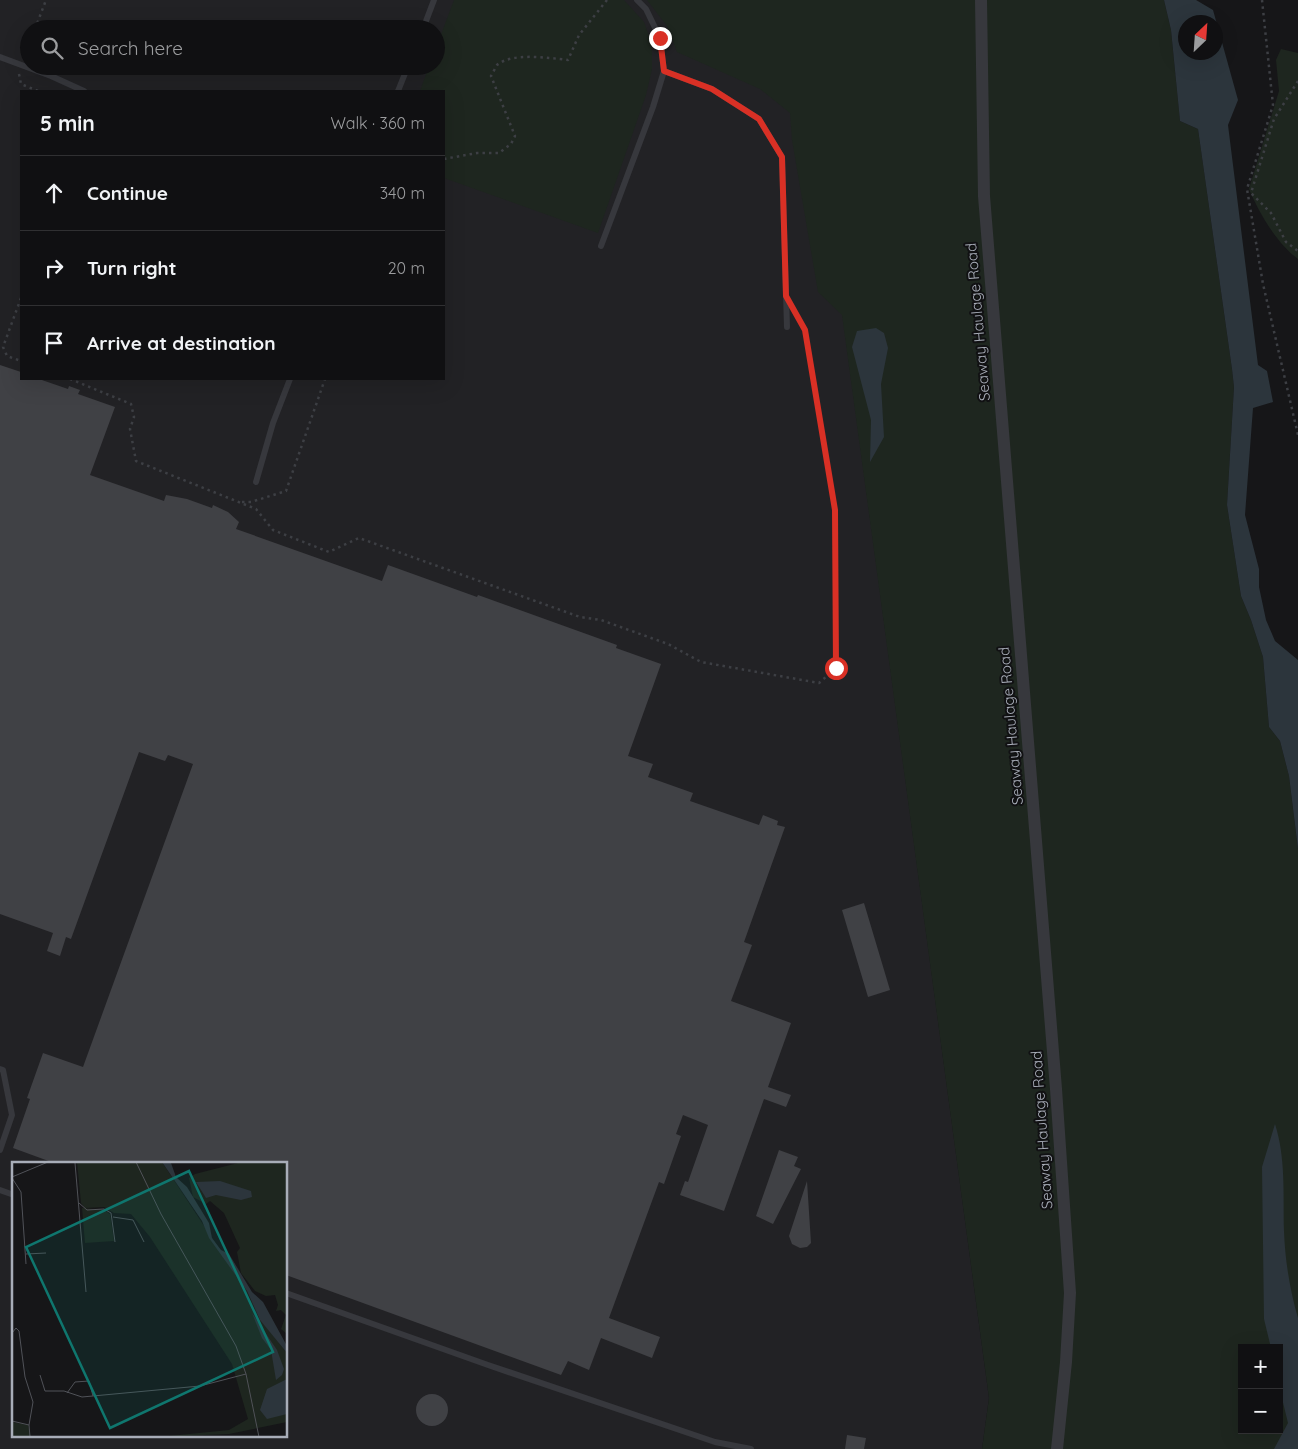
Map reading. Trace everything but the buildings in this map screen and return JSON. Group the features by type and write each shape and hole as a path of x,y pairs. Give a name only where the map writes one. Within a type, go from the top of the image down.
{"street":[{"name":"Seaway Haulage Road","path":"981,0 984,196 1055,1079 1070,1293 1066,1362 1057,1449"}],"lane":[{"path":"426,20 434,0"},
{"path":"601,246 653,107 664,71 660,38 646,9 637,0"},
{"path":"0,57 20,64"},
{"path":"664,71 712,89 759,119 782,157 787,327"},
{"path":"48,75 82,90"},
{"path":"398,90 404,75"},
{"path":"256,482 273,423 290,380"},
{"path":"0,1069 3,1070 12,1115 0,1150"},
{"path":"0,1190 12,1194"},
{"path":"288,1294 488,1365 706,1439 750,1449"}],"path":[{"path":"38,20 46,0"},
{"path":"445,159 477,153 499,153 511,144 515,136 491,76 497,65 517,57 543,57 568,60 579,35 607,0"},
{"path":"1262,0 1273,105 1247,189 1263,284 1298,435"},
{"path":"1298,81 1274,119 1251,193 1271,213 1286,242 1298,251"},
{"path":"72,380 131,404 134,417 130,429 136,461 256,509 273,530 329,552 359,538 580,617 601,620 668,644 701,662 819,683 836,668 835,510 805,330 786,296"},
{"path":"20,301 3,346 7,356 20,361"},
{"path":"240,502 251,502 286,491 325,380"}],"shaded area":[{"path":"0,0 800,0 989,1398 982,1449 0,1449"},
{"path":"454,0 624,0 644,22 652,44 652,69 646,95 598,233 445,178 445,90 420,90 426,75 445,75 445,24"},
{"path":"647,0 1164,0 1171,30 1180,121 1198,129 1232,369 1234,387 1227,505 1241,596 1263,657 1269,727 1280,741 1289,776 1298,849 1298,1449 982,1449 989,1398 842,315 818,292 792,140 790,113 760,89 677,52 667,26"},
{"path":"1164,0 1196,0 1213,10 1214,15 1178,15 1178,60 1223,60 1223,46 1238,100 1228,125 1258,365 1267,371 1273,402 1253,408 1245,515 1259,569 1259,587 1266,620 1275,641 1298,660 1298,849 1289,776 1280,741 1269,727 1263,657 1241,596 1227,505 1234,387 1198,129 1180,121 1171,30"},
{"path":"1281,49 1298,53 1298,259 1290,253 1269,227 1249,189 1279,91 1276,60"},
{"path":"876,328 884,333 888,348 881,384 884,437 870,462 871,420 852,347 857,331"},
{"path":"1275,1124 1281,1150 1287,1264 1298,1318 1298,1449 1274,1449 1288,1423 1283,1402 1283,1344 1270,1344 1264,1319 1262,1167"}],"route":[{"path":"660,38 664,71 712,89 759,119 782,157 786,296 805,330 835,510 836,668"}]}
